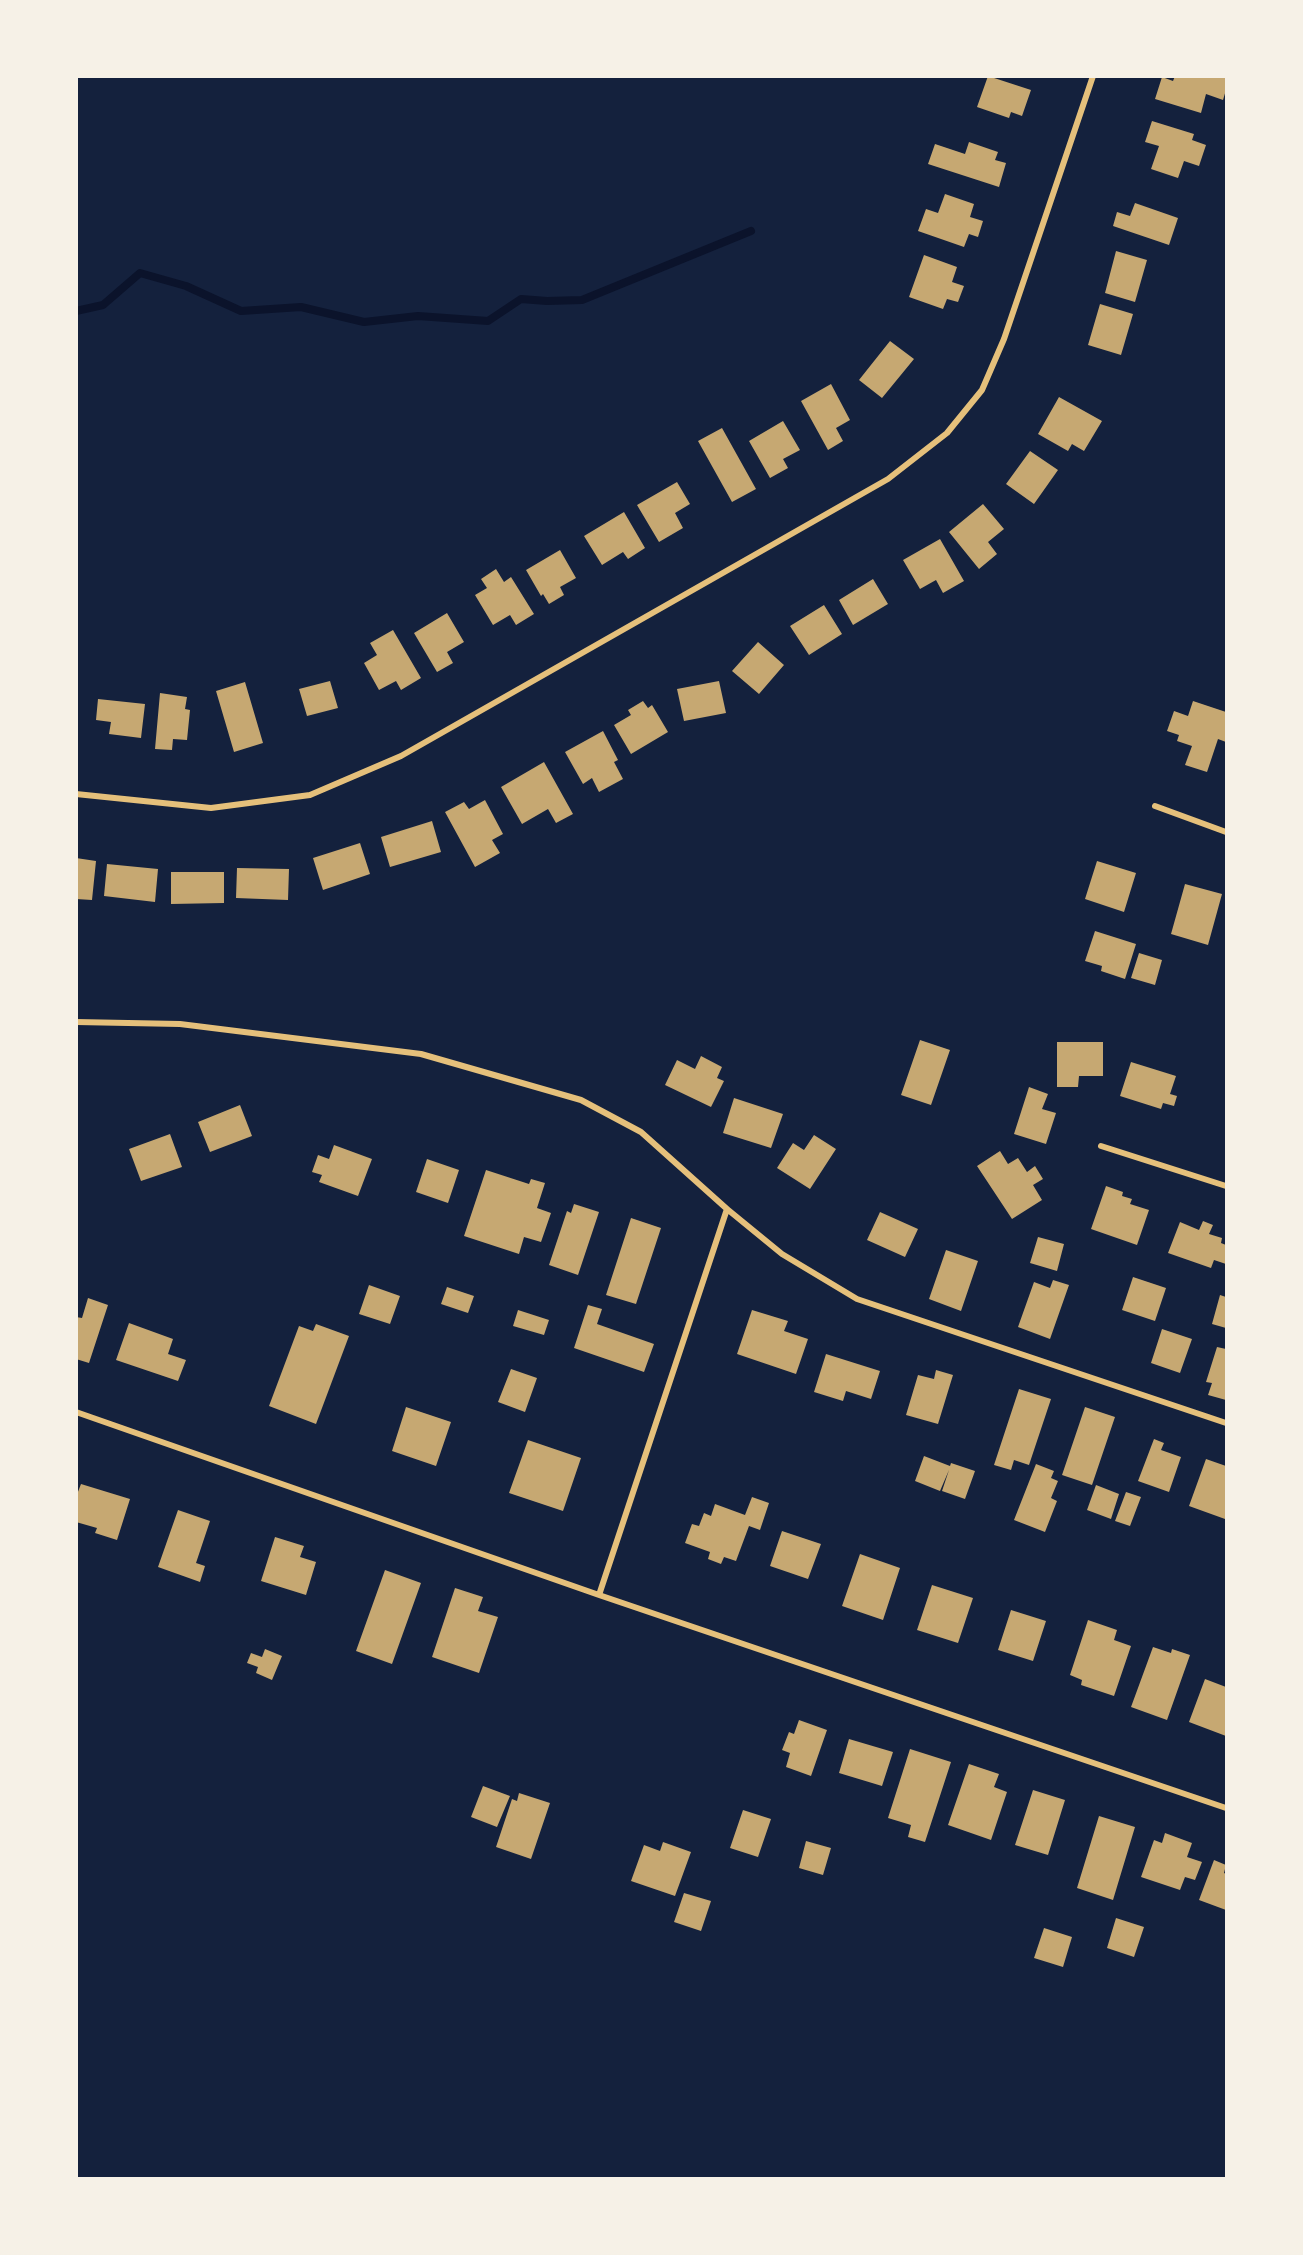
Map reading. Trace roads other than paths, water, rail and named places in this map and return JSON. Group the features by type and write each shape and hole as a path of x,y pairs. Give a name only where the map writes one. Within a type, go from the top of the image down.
{"street":[{"path":"76,794 211,808 310,795 401,756 888,479 947,433 982,390 1004,339 1093,76"},
{"path":"1155,806 1227,832"},
{"path":"76,1022 180,1023 420,1054 580,1100 641,1132 727,1209 782,1254 857,1299 1227,1423"},
{"path":"1101,1146 1227,1186"},
{"path":"599,1595 727,1209"},
{"path":"76,1412 599,1595 1227,1808"}],"waterway":[{"path":"76,311 103,305 140,273 186,286 241,311 301,307 364,322 418,316 488,321 521,299 582,300 751,231"}]}
